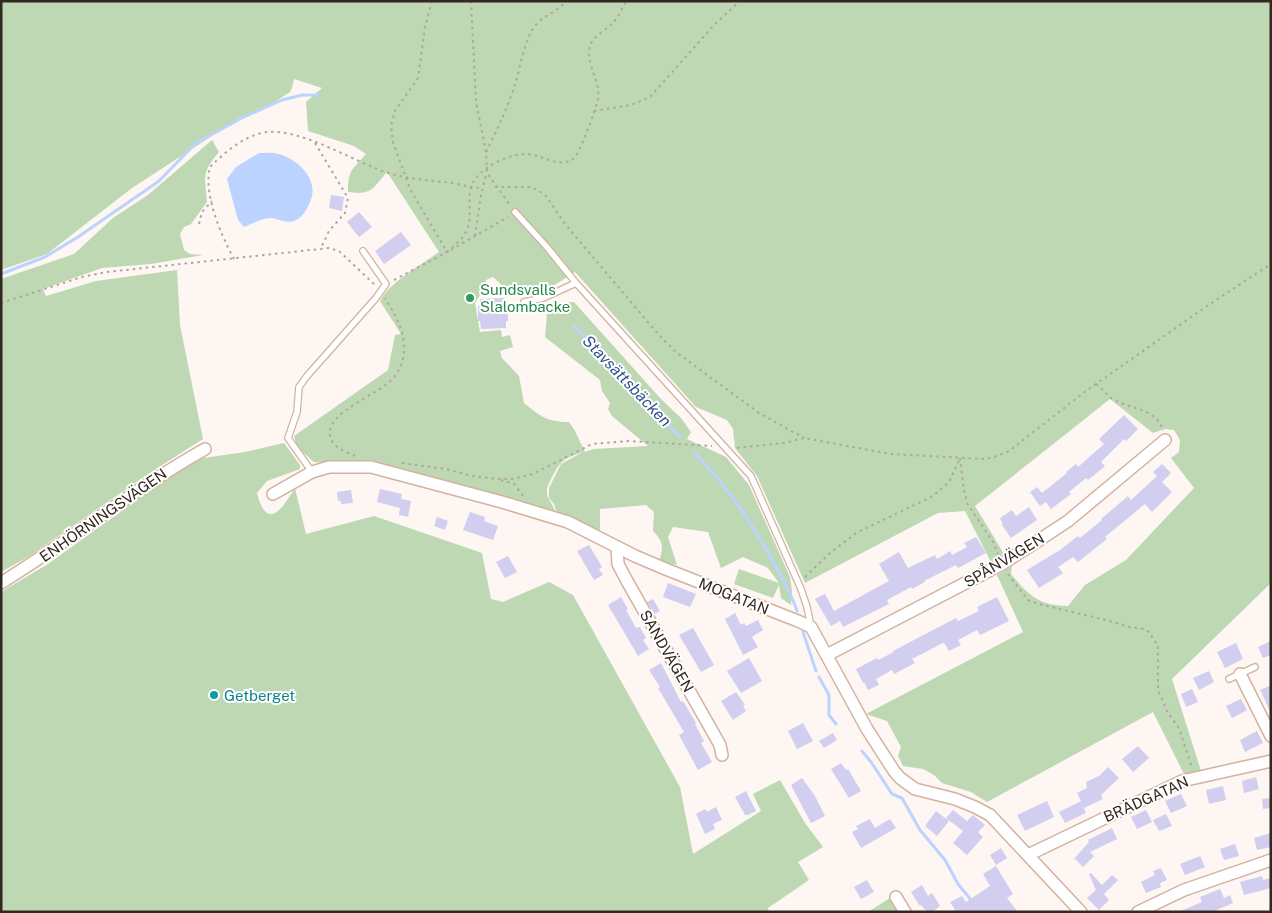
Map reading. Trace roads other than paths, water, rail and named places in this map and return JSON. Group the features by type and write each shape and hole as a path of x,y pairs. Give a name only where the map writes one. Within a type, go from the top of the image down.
{"street":[{"name":"SPÅNVÄGEN","path":"827,656 1002,564 1068,521 1165,440"},
{"name":"ENHÖRNINGSVÄGEN","path":"1,583 41,558 167,471 205,449"},
{"name":"MOGATAN","path":"273,494 312,472 329,467 371,468 502,502 568,522 668,570 811,627"},
{"name":"SANDVÄGEN","path":"617,547 618,564 720,745 722,754"},
{"path":"811,627 867,729 900,778 915,790 955,799 990,815 1081,912"},
{"path":"1235,676 1271,736"},
{"name":"BRÄDGATAN","path":"1028,855 1171,786 1195,777 1271,762"},
{"path":"1138,912 1184,890 1271,860"},
{"path":"896,896 905,912"}],"lane":[{"path":"515,212 576,283 750,476 798,584 807,607 811,627"},
{"path":"312,472 288,438 297,412 300,387 307,376 386,284 362,251"},
{"path":"524,302 543,298 576,283"},
{"path":"1235,676 1255,667"}],"water":[{"path":"259,153 279,154 294,161 306,172 312,186 312,194 306,210 298,219 289,222 267,218 244,227 238,220 227,179 236,167"}],"waterway":[{"path":"1,274 45,257 78,237 159,181 196,143 242,118 282,100 302,95 318,95"},
{"name":"Stavsättsbäcken","path":"573,326 609,359 680,437"},
{"name":"Stavsättsbäcken","path":"694,452 730,494 751,524 782,577 797,611"},
{"name":"Stavsättsbäcken","path":"803,632 816,671"},
{"name":"Stavsättsbäcken","path":"819,677 829,695 829,715 836,724"},
{"name":"Stavsättsbäcken","path":"862,751 892,794 902,798 920,830 945,860 958,884 972,901"}],"place":[{"name":"Sundsvalls Slalombacke","path":"470,298"},
{"name":"Getberget","path":"214,695"}]}
